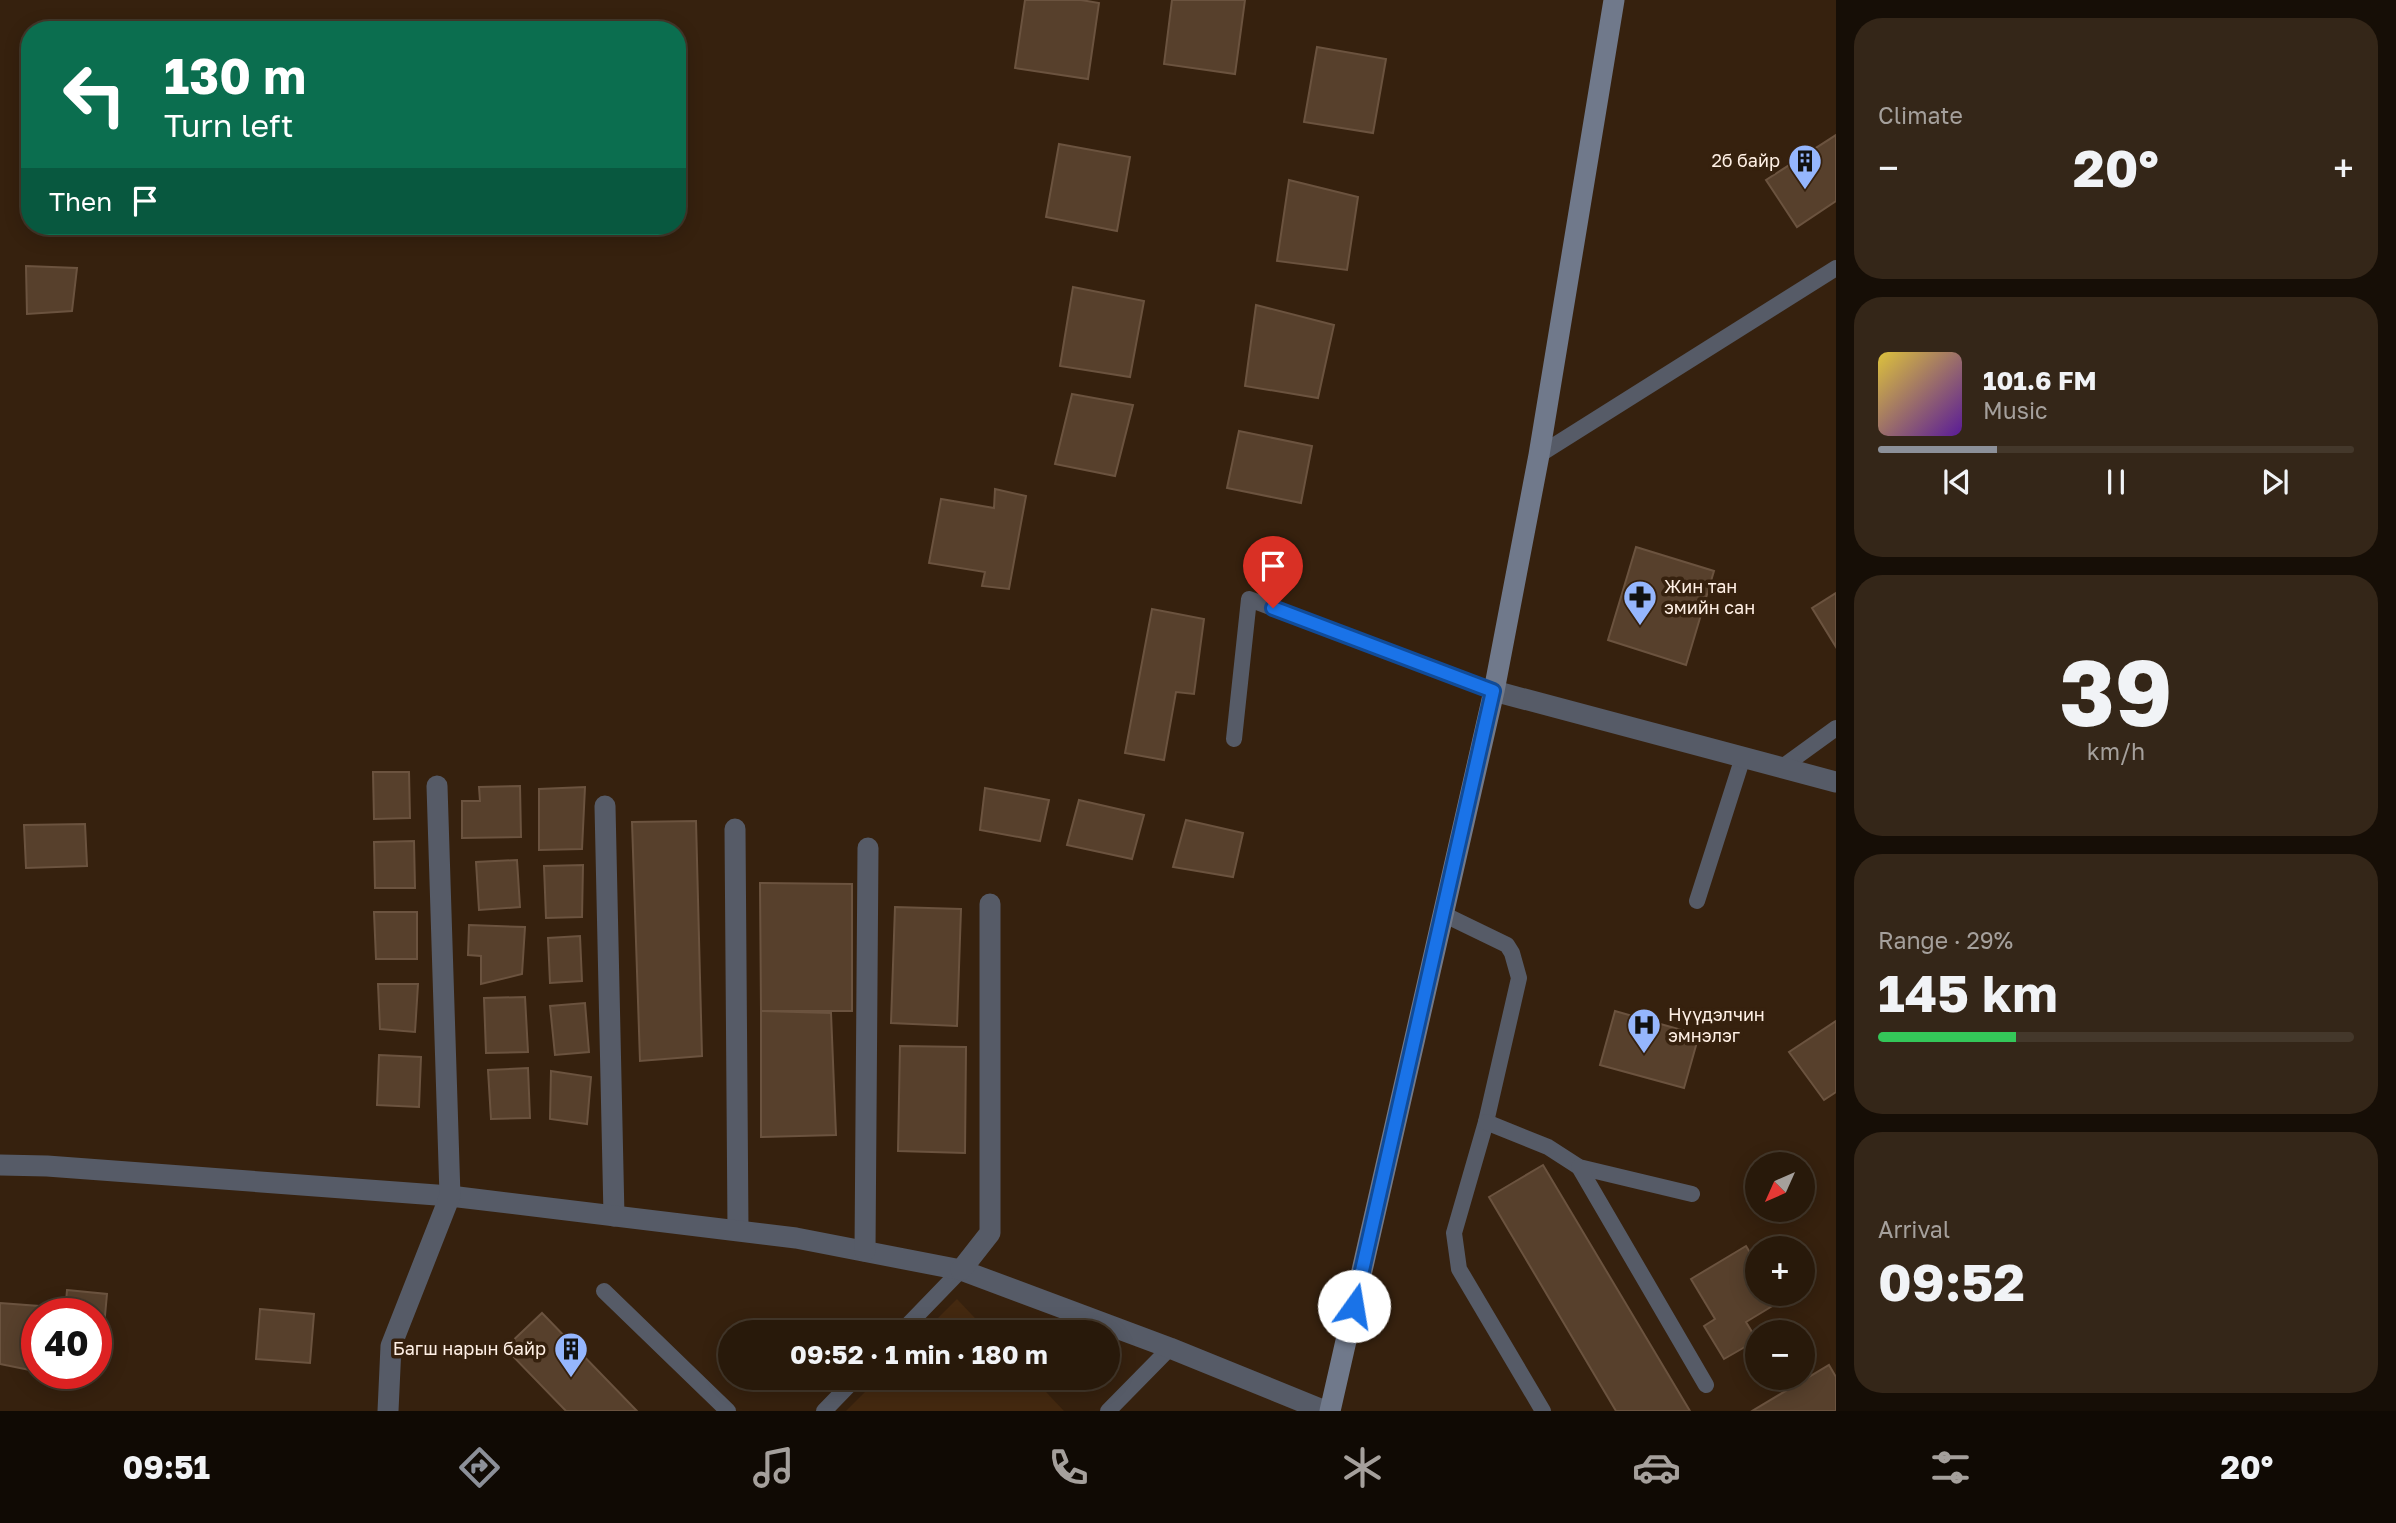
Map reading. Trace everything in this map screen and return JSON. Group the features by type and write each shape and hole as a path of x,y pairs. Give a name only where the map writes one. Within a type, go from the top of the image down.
{"street":[{"path":"0,1165 47,1166 450,1196 796,1238 961,1270 1170,1348 1328,1411 1493,691 1539,455 1614,0"},
{"path":"1493,691 1836,782"},
{"path":"388,1411 391,1346 450,1196 437,786"},
{"path":"605,806 614,1216"},
{"path":"735,829 738,1230"},
{"path":"865,1251 869,848"},
{"path":"961,1270 990,1233 990,904"}],"lane":[{"path":"1539,455 1836,268"},
{"path":"1234,739 1249,599 1493,691"},
{"path":"1782,768 1836,729"},
{"path":"1698,901 1743,757"},
{"path":"1443,914 1507,944 1519,978 1486,1122 1454,1233 1459,1269 1543,1411"},
{"path":"1486,1122 1548,1147 1579,1167 1692,1194"},
{"path":"1579,1167 1706,1385"},
{"path":"913,1320 961,1270"},
{"path":"604,1291 728,1411"},
{"path":"1108,1411 1170,1348"},
{"path":"824,1411 844,1390"}],"shaded area":[{"path":"957,1299 977,1320 936,1320"},
{"path":"867,1390 1044,1390 1064,1411 846,1411"}],"building":[{"path":"1025,0 1081,0 1099,3 1088,79 1015,68"},
{"path":"1172,0 1245,0 1235,74 1164,64"},
{"path":"1317,47 1386,59 1373,133 1304,122"},
{"name":"2б байр","path":"1836,135 1836,201 1797,227 1766,180"},
{"path":"1059,144 1130,157 1117,231 1046,217"},
{"path":"1289,180 1358,197 1347,270 1277,261"},
{"path":"26,266 77,268 72,311 27,314"},
{"path":"1073,287 1144,301 1130,377 1060,366"},
{"path":"1256,305 1334,325 1318,398 1245,386"},
{"path":"1072,394 1133,405 1115,476 1055,464"},
{"path":"1239,431 1312,446 1301,503 1227,488"},
{"path":"995,489 1026,496 1009,589 982,586 985,572 929,563 941,499 994,508"},
{"path":"1636,547 1714,571 1686,665 1608,640"},
{"path":"1836,593 1836,647 1812,608"},
{"path":"1152,609 1204,619 1194,694 1176,692 1164,760 1125,753"},
{"path":"373,772 409,772 410,818 374,819"},
{"path":"520,786 521,837 462,838 462,801 480,801 479,787"},
{"path":"585,787 582,849 539,850 539,789"},
{"path":"985,788 1049,800 1040,841 980,830"},
{"path":"1079,800 1144,815 1132,859 1067,845"},
{"path":"1186,820 1243,833 1233,877 1173,867"},
{"path":"696,821 702,1056 640,1061 632,822"},
{"path":"85,824 87,866 26,868 24,825"},
{"path":"414,841 415,888 375,888 374,842"},
{"path":"517,860 520,907 479,910 476,862"},
{"path":"583,865 582,917 546,918 544,866"},
{"path":"760,883 852,884 852,1011 761,1011"},
{"path":"895,907 961,909 957,1026 891,1023"},
{"path":"374,912 417,912 417,959 376,959"},
{"path":"469,925 525,927 522,974 481,984 481,956 468,955"},
{"path":"580,936 582,981 550,983 548,938"},
{"path":"378,984 418,984 415,1032 380,1029"},
{"path":"525,997 528,1052 486,1053 484,998"},
{"path":"585,1003 589,1052 555,1055 550,1006"},
{"path":"761,1011 831,1013 836,1135 761,1137"},
{"name":"Нүүдэлчин эмнэлэг","path":"1615,1011 1699,1035 1684,1088 1600,1065"},
{"path":"1836,1021 1836,1092 1824,1100 1789,1052"},
{"path":"900,1046 966,1047 965,1153 898,1151"},
{"path":"379,1055 421,1057 419,1107 377,1105"},
{"path":"528,1068 530,1118 491,1119 488,1070"},
{"path":"551,1071 591,1077 587,1124 550,1119"},
{"path":"1543,1165 1690,1411 1616,1411 1489,1197"},
{"path":"1745,1247 1745,1306 1772,1306 1745,1320 1745,1347 1724,1359 1704,1326 1715,1319 1691,1279"},
{"path":"67,1290 107,1294 107,1298 66,1298"},
{"path":"0,1303 21,1305 21,1368 0,1364"},
{"path":"260,1309 314,1314 310,1363 256,1359"},
{"name":"Багш нарын байр","path":"542,1313 637,1411 566,1411 505,1348"},
{"path":"1829,1365 1836,1377 1836,1411 1752,1411 1787,1390 1815,1390 1815,1373"}],"place":[{"name":"2б байр","path":"1805,191"},
{"name":"Жин тан эмийн сан","path":"1640,627"},
{"name":"Нүүдэлчин эмнэлэг","path":"1644,1055"},
{"name":"Багш нарын байр","path":"571,1379"}],"route":[{"path":"1273,608 1493,691 1354,1306"}]}
